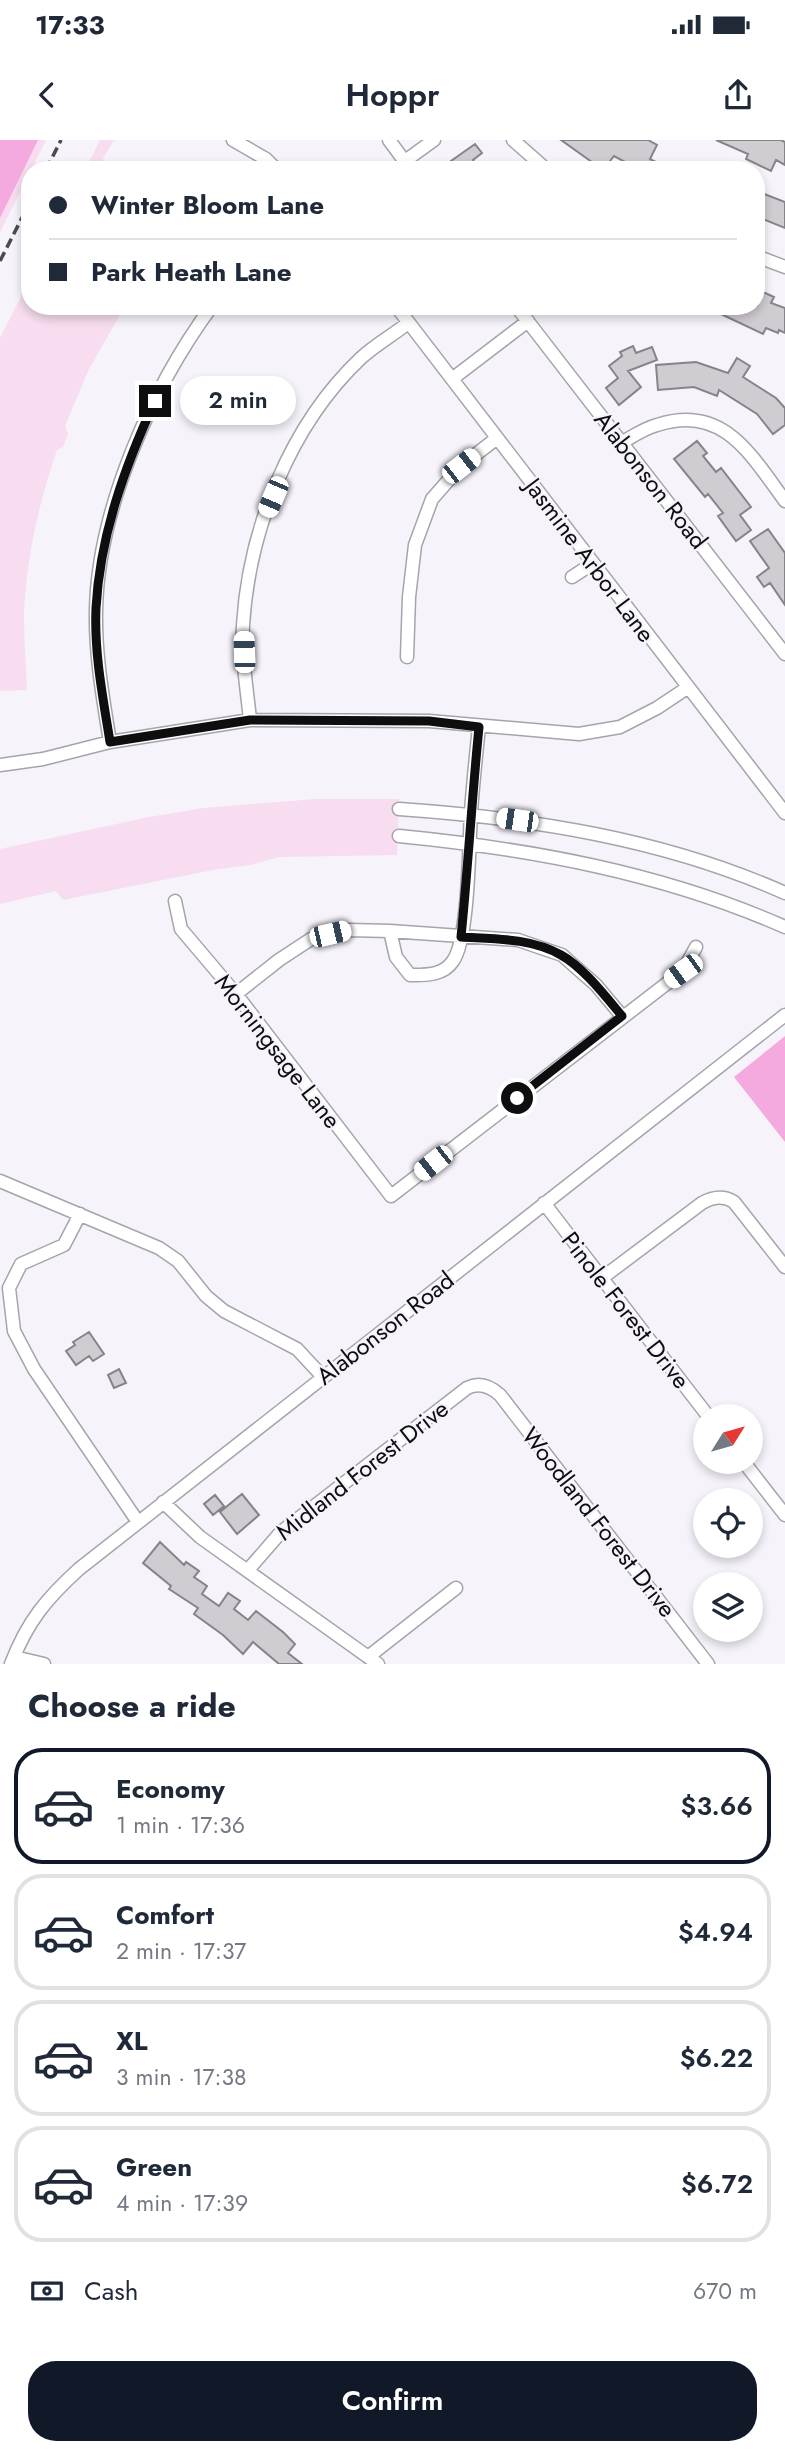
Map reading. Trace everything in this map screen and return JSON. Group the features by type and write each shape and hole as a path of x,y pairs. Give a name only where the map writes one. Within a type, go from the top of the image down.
{"street":[{"path":"233,140 268,161"},
{"path":"389,140 405,161"},
{"path":"412,161 434,140"},
{"path":"513,140 537,161"},
{"path":"765,259 785,267"},
{"path":"110,742 97,646 96,609 102,552 117,495 138,436 163,383 205,315"},
{"name":"Jasmine Arbor Lane","path":"402,315 785,813"},
{"name":"Alabonson Road","path":"523,315 785,653"},
{"path":"452,379 528,321"},
{"path":"250,720 243,628 248,575 263,518 291,454 323,400 362,357 408,323"},
{"path":"623,442 655,425 676,420 695,419 715,425 742,444 785,501"},
{"path":"407,657 415,545 432,499 461,466 497,438"},
{"path":"572,577 592,564"},
{"path":"0,765 43,759 110,742 250,720 429,721 579,734 620,727 657,708 687,688"},
{"path":"390,931 396,957 410,975 433,976 453,961 461,937 479,727"},
{"path":"399,809 471,814 584,831 710,864 785,893"},
{"path":"399,836 471,843 561,857 664,883 741,908 785,927"},
{"name":"Morningsage Lane","path":"175,901 181,929 236,995 391,1196 622,1016"},
{"path":"236,995 279,960 311,939 348,930 390,931 518,940 562,955 596,985 622,1016 683,971 696,947"},
{"name":"Alabonson Road","path":"13,1661 22,1636 58,1588 163,1502 785,1015"},
{"path":"0,1181 169,1254 178,1261 206,1296 241,1321 297,1349 323,1377"},
{"path":"602,1278 702,1203 715,1197 728,1198 734,1202 785,1268"},
{"name":"Pinole Forest Drive","path":"544,1203 699,1404"},
{"path":"80,1214 64,1245 20,1264 9,1288 13,1331 34,1369 138,1522"},
{"name":"Midland Forest Drive","path":"248,1570 281,1532 346,1481 467,1388 479,1384 485,1386"},
{"name":"Woodland Forest Drive","path":"485,1386 500,1395 708,1664"},
{"path":"753,1474 785,1515"},
{"path":"163,1502 201,1537 373,1661 456,1588"},
{"path":"13,1661 44,1664"}],"shaded area":[{"path":"0,140 46,140 36,161 21,161 21,190 0,232"},
{"path":"0,140 38,140 28,161 21,161 21,175 0,218"},
{"path":"100,140 114,140 104,161 90,161"},
{"path":"21,297 21,315 120,315 89,369 65,426 68,434 63,447 57,450 39,510 25,593 27,690 0,691 0,338"},
{"path":"315,799 399,799 397,855 280,857 63,900 56,891 0,904 0,849 203,808"},
{"path":"785,1036 785,1142 734,1077"}],"building":[{"path":"561,140 648,140 657,145 650,159 654,161 623,161 614,156 610,161 590,161"},
{"path":"716,140 785,142 785,165 776,160 771,171 765,168 765,161 746,159 748,154"},
{"path":"475,144 482,153 474,161 451,161"},
{"path":"765,194 785,202 785,228 765,220"},
{"path":"765,293 774,297 771,303 785,308 785,333 766,328 763,334 723,315 765,315"},
{"path":"633,346 636,353 652,347 657,360 628,371 641,387 619,405 606,388 618,378 609,366 622,356 620,352"},
{"path":"737,358 750,366 743,377 776,398 785,408 785,425 773,434 757,414 719,390 717,396 694,387 658,390 656,365 696,362 728,373"},
{"path":"697,441 707,453 703,456 716,472 721,468 751,507 740,515 751,530 736,541 718,516 723,513 708,494 705,497 674,459"},
{"path":"768,529 785,553 785,605 770,583 764,587 757,577 769,568 750,541"},
{"path":"89,1332 104,1354 93,1361 89,1356 76,1365 66,1351 75,1345 73,1342"},
{"path":"119,1369 126,1383 114,1388 108,1375"},
{"path":"242,1494 259,1515 237,1534 220,1512"},
{"path":"215,1495 224,1506 213,1515 204,1504"},
{"path":"160,1542 184,1565 186,1562 199,1571 194,1577 207,1586 202,1594 219,1606 228,1593 240,1601 234,1609 248,1620 256,1611 295,1644 288,1653 302,1664 279,1664 253,1642 243,1654 194,1614 198,1608 169,1589 171,1586 143,1563"}],"railway":[{"path":"50,161 61,140"},
{"path":"0,261 21,220"}],"route":[{"path":"155,401 138,436 117,495 102,552 96,609 99,671 110,742 250,720 429,721 479,727 461,937 518,940 562,955 596,985 622,1016 517,1098"}]}
